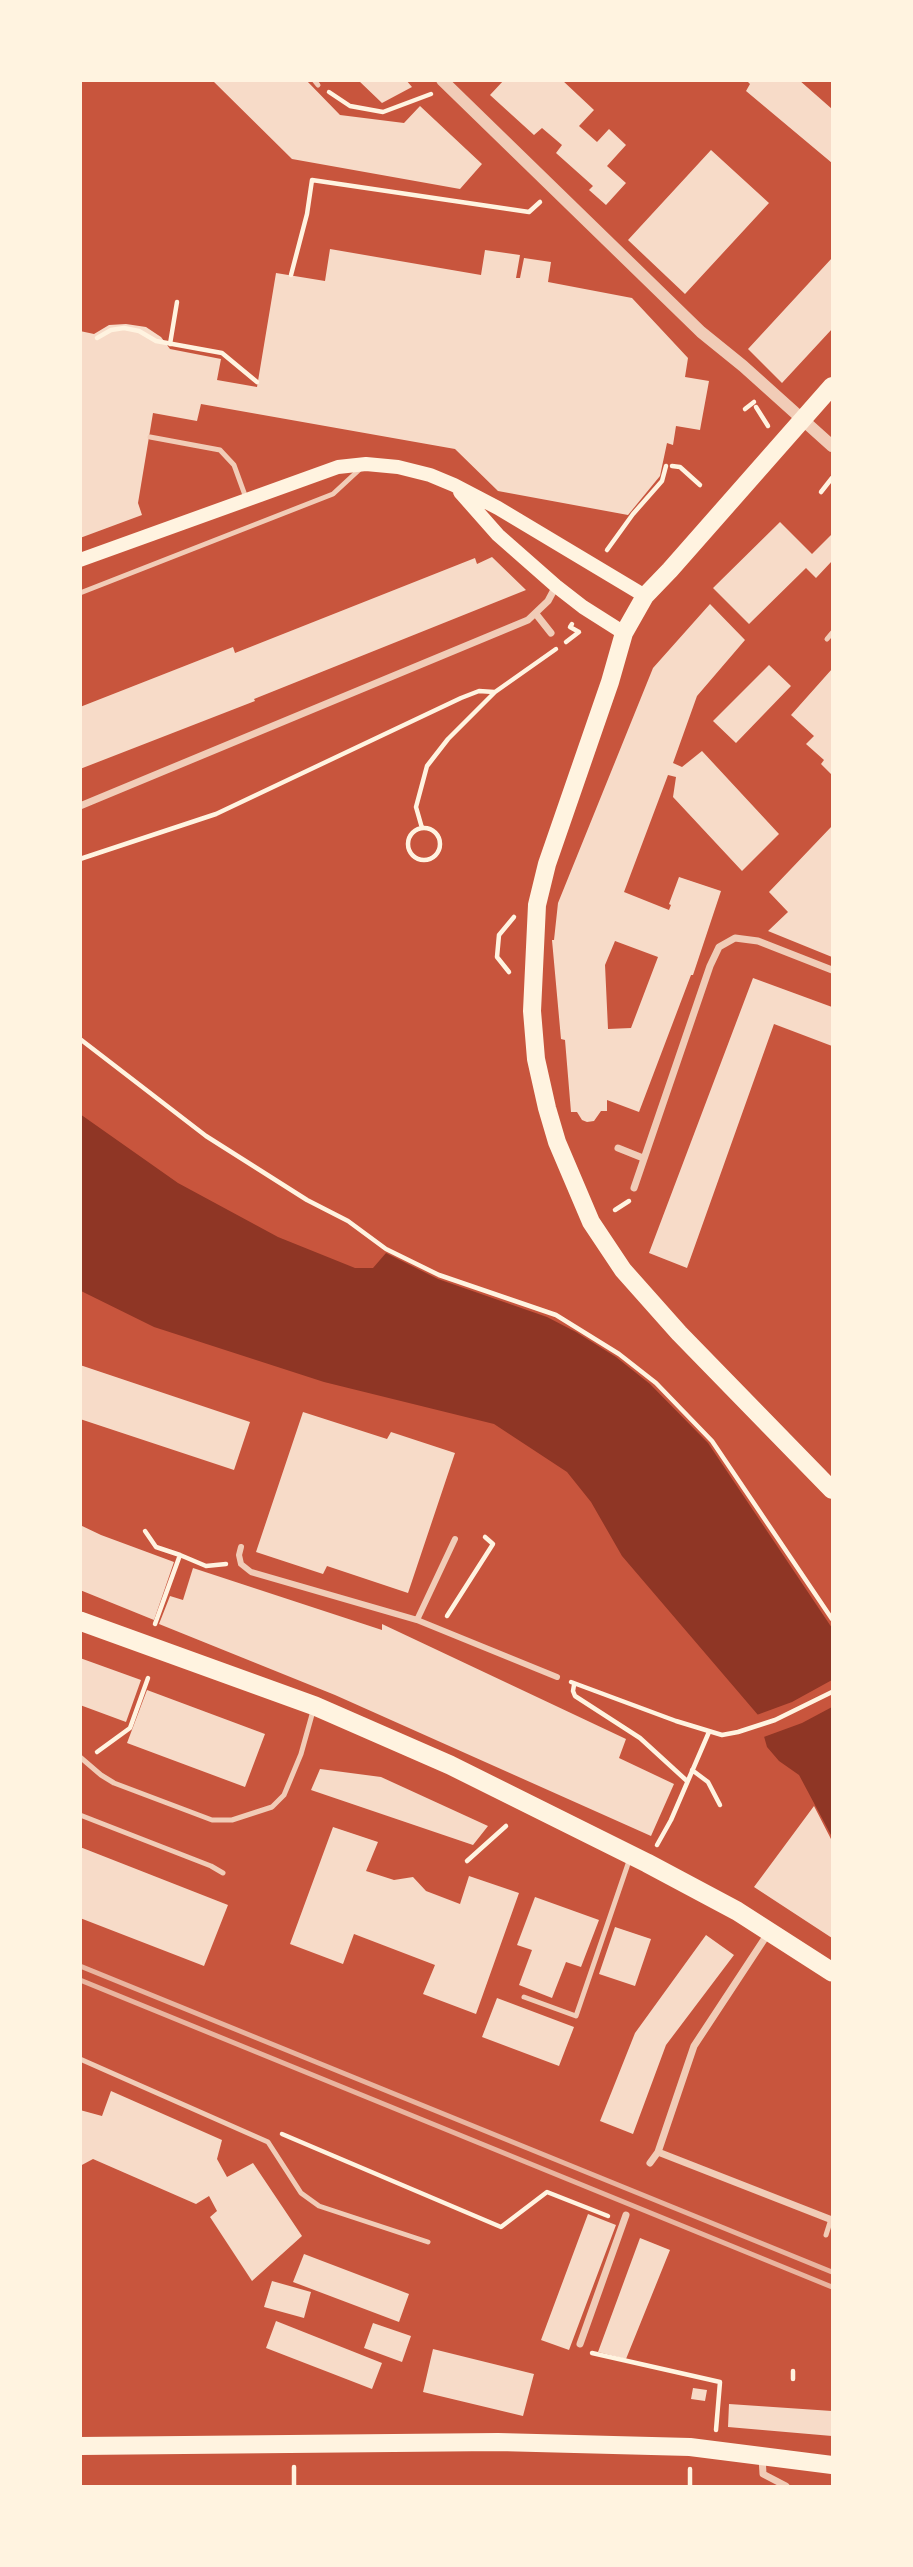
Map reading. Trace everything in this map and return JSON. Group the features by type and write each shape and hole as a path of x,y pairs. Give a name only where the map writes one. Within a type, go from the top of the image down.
{"highway":[{"path":"80,1621 315,1706 450,1765 639,1859 770,1930 832,1972"}],"main road":[{"path":"832,386 645,596 624,632 610,682 547,864 537,905 532,1012 536,1059 547,1108 575,1187 591,1222 623,1270 832,1490"},
{"path":"80,560 338,467 366,464 398,467 430,475 454,485 498,508 645,596"},
{"path":"454,485 498,535 556,586 583,607 624,632"},
{"path":"80,2446 498,2442 690,2448 832,2465"}],"street":[{"path":"444,83 701,332 832,446"},
{"path":"80,806 516,625 537,614 556,586"},
{"path":"537,614 551,632"},
{"path":"635,1188 710,965 719,947 735,938 758,941 832,970"},
{"path":"618,1148 643,1158"},
{"path":"417,1620 455,1539"},
{"path":"241,1547 241,1564 251,1572 417,1620 557,1677"},
{"path":"650,2163 657,2151 694,2046 770,1930"},
{"path":"657,2151 832,2219"},
{"path":"580,2344 624,2218"},
{"path":"761,2456 763,2474 786,2487"}],"lane":[{"path":"150,437 220,450 234,465 246,498"},
{"path":"80,593 333,494 366,464"},
{"path":"827,639 832,633"},
{"path":"80,1757 114,1783 212,1820 232,1819 272,1807 284,1795 301,1754 315,1706"},
{"path":"80,1815 223,1873"},
{"path":"524,1997 576,2017 639,1859"},
{"path":"80,2059 268,2141 301,2193 318,2206 428,2242"},
{"path":"826,2235 832,2219"}],"path":[{"path":"316,83 350,106 383,112 435,93 444,83"},
{"path":"291,275 307,214 312,180 529,212 553,189"},
{"path":"170,344 177,302"},
{"path":"97,338 110,330 124,331 156,341 222,353 257,383"},
{"path":"746,409 753,403"},
{"path":"595,567 633,514 662,481 669,466 680,467 700,485"},
{"path":"821,492 832,478"},
{"path":"422,828 416,807 427,766 448,739 495,692 577,635 579,632 570,627 583,607"},
{"path":"80,859 216,814 461,698 479,691 495,692"},
{"path":"422,828 436,834 440,844 433,858 422,860 413,856 408,846 412,832 422,828"},
{"path":"509,972 497,957 499,935 514,917"},
{"path":"80,1039 206,1136 307,1200 348,1221 386,1249 439,1275 556,1315 619,1354 656,1383 712,1441 774,1529 832,1619"},
{"path":"615,1210 628,1203"},
{"path":"145,1531 156,1547 206,1566 241,1564"},
{"path":"439,1629 493,1544 485,1537"},
{"path":"154,1628 180,1555"},
{"path":"823,1606 832,1613"},
{"path":"557,1677 722,1735 796,1712 832,1692"},
{"path":"108,1744 130,1728 148,1678"},
{"path":"579,1684 572,1687 575,1696 640,1738 687,1781"},
{"path":"639,1859 671,1820 709,1732"},
{"path":"692,1770 708,1782 720,1805"},
{"path":"467,1861 506,1826"},
{"path":"253,2136 266,2127 501,2227 547,2192 624,2218"},
{"path":"580,2344 595,2355 720,2382 717,2424"},
{"path":"793,2371 793,2379"},
{"path":"293,2467 294,2487"}],"shaded area":[{"path":"80,1114 178,1183 278,1237 355,1268 373,1268 386,1253 438,1279 547,1317 616,1357 650,1384 708,1443 832,1628 832,1837 799,1775 779,1761 767,1747 758,1715 622,1556 591,1502 567,1472 494,1424 324,1382 154,1327 81,1291"}],"pier":[{"path":"832,1680 832,1707 802,1723 761,1738 754,1716 792,1702"}],"building":[{"path":"212,80 306,80 340,115 404,123 420,106 482,164 460,189 292,159"},
{"path":"358,80 406,80 412,87 382,103"},
{"path":"504,80 562,80 594,110 579,126 597,142 609,129 626,145 607,166 626,183 606,205 589,190 593,186 556,153 562,145 542,128 534,135 490,95"},
{"path":"746,80 799,80 832,109 832,163 746,91 750,84"},
{"path":"711,150 769,203 685,294 628,240"},
{"path":"330,249 481,275 485,250 520,255 516,278 520,278 524,258 551,262 548,282 632,298 688,358 685,377 709,381 700,430 676,426 673,445 667,443 660,476 628,515 498,491 455,449 201,404 197,421 153,413 138,503 142,515 80,538 80,331 94,334 109,325 146,327 161,337 170,349 221,359 217,380 257,387 276,273 325,281"},
{"path":"832,258 832,329 782,383 748,349"},
{"path":"780,522 812,554 832,534 832,561 816,578 806,568 749,624 713,588"},
{"path":"492,557 526,590 80,769 80,707 233,647 235,653 475,558 477,564"},
{"path":"710,604 745,640 697,696 673,763 682,767 702,751 779,834 742,871 673,797 676,777 668,775 624,892 669,910 679,877 721,891 693,975 639,1112 607,1100 607,1111 601,1111 594,1121 587,1122 582,1120 577,1112 571,1112 552,940 558,903 653,668","holes":["615,941 658,957 631,1028 608,1029 605,965"]},
{"path":"769,665 791,686 736,743 713,721"},
{"path":"832,669 832,775 821,764 824,760 806,744 814,736 791,715"},
{"path":"832,826 832,957 768,931 788,912 769,892"},
{"path":"753,978 832,1007 832,1046 774,1024 687,1268 649,1253"},
{"path":"80,1365 250,1422 234,1470 80,1419"},
{"path":"303,1412 387,1439 391,1432 455,1453 408,1593 327,1566 323,1574 256,1552"},
{"path":"80,1525 174,1562 154,1620 80,1590"},
{"path":"193,1568 382,1630 382,1624 626,1739 619,1758 674,1784 651,1836 335,1695 159,1624 170,1596 183,1600"},
{"path":"80,1658 141,1680 126,1722 80,1705"},
{"path":"147,1690 265,1734 245,1787 127,1743"},
{"path":"320,1769 381,1777 488,1826 473,1845 311,1790"},
{"path":"814,1806 832,1841 832,1938 754,1887"},
{"path":"333,1827 378,1842 366,1871 394,1880 413,1877 426,1891 460,1904 469,1876 519,1893 476,2014 423,1994 435,1965 354,1934 343,1964 290,1944"},
{"path":"80,1847 228,1905 204,1966 80,1918"},
{"path":"535,1897 599,1920 581,1967 566,1962 552,1998 519,1985 532,1950 517,1945"},
{"path":"615,1927 651,1939 635,1986 599,1974"},
{"path":"706,1935 734,1955 666,2045 633,2134 600,2121 635,2033"},
{"path":"497,1998 574,2027 559,2066 482,2037"},
{"path":"111,2091 222,2140 217,2159 227,2177 253,2163 302,2236 252,2281 210,2217 217,2211 209,2196 196,2204 93,2159 80,2166 80,2110 102,2116"},
{"path":"588,2214 616,2225 569,2350 541,2340"},
{"path":"640,2238 670,2250 626,2359 598,2352"},
{"path":"304,2254 409,2294 399,2322 293,2282"},
{"path":"272,2281 311,2292 304,2318 264,2307"},
{"path":"276,2321 382,2363 372,2389 266,2348"},
{"path":"373,2323 411,2336 402,2362 364,2348"},
{"path":"433,2349 534,2374 523,2416 423,2392"},
{"path":"693,2388 707,2390 705,2401 691,2399"},
{"path":"729,2404 832,2411 832,2436 728,2427"}],"railway":[{"path":"80,1966 832,2272"},
{"path":"80,1980 832,2287"}]}
